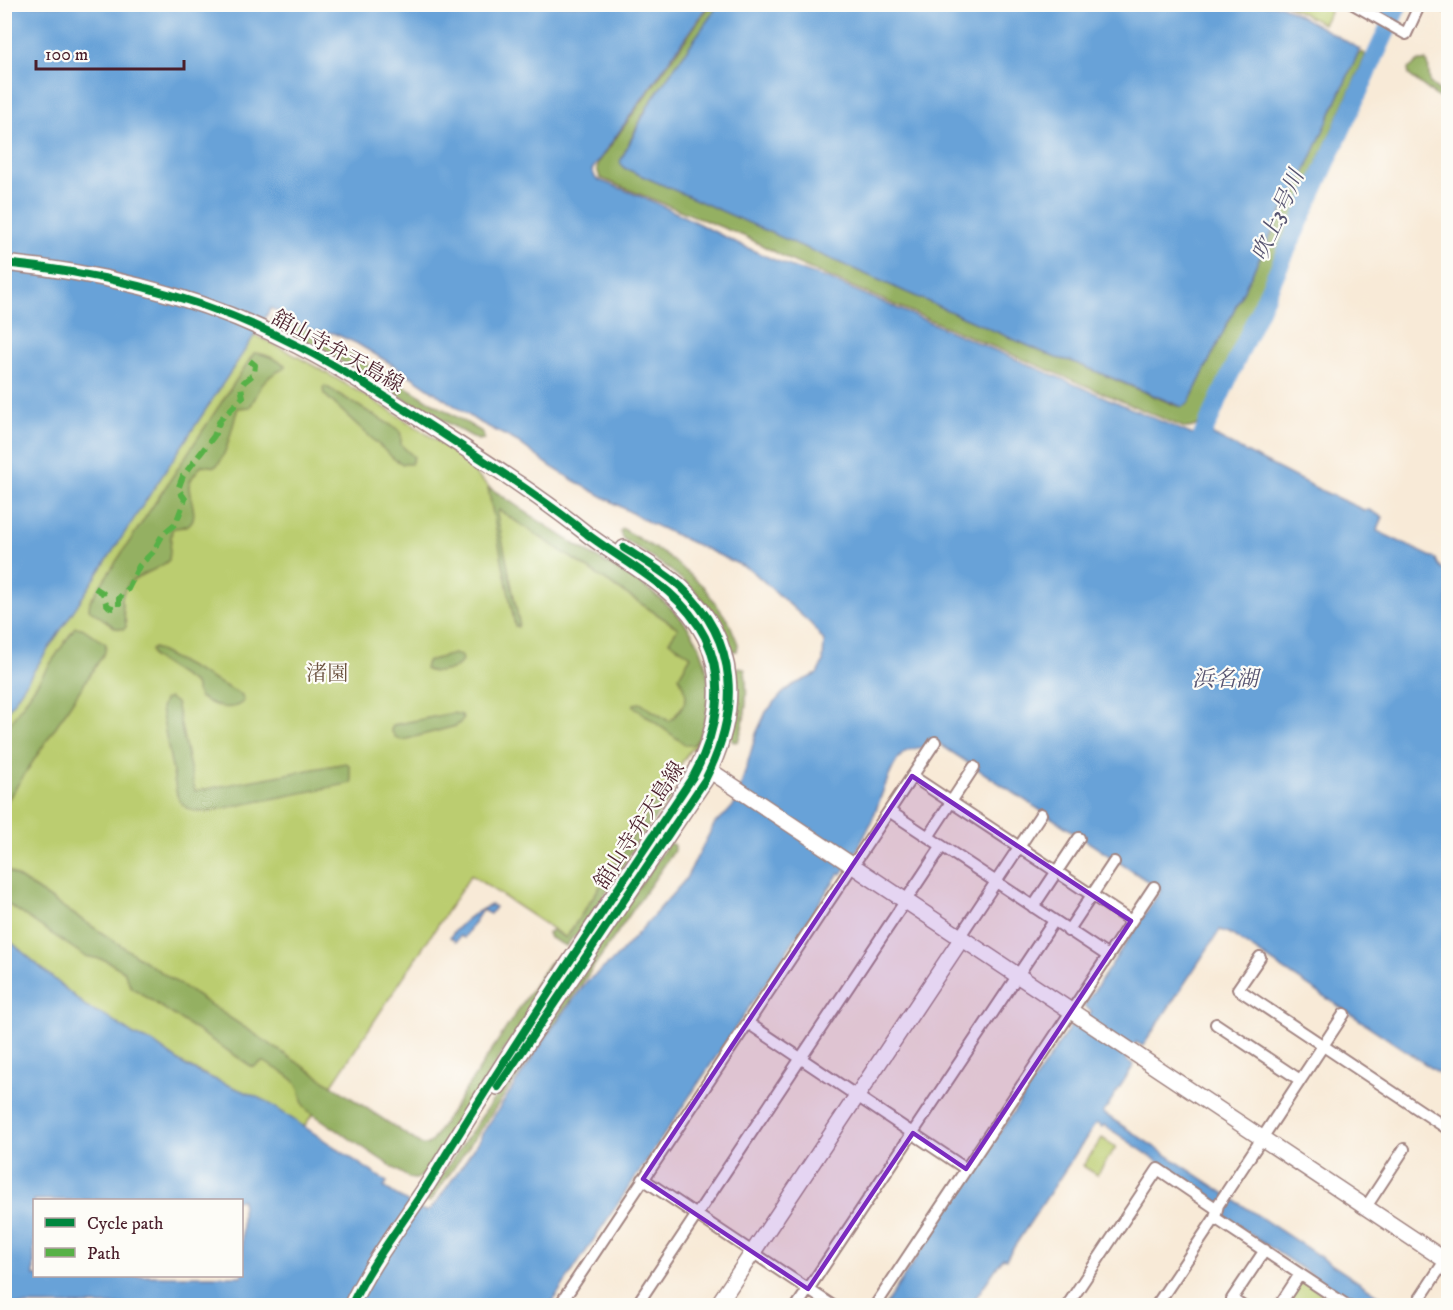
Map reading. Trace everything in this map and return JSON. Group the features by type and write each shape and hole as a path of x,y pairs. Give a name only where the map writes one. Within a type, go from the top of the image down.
{"main road":[{"name":"舘山寺弁天島線","path":"4,263 86,274 148,287 199,303 260,327 314,354 380,393 560,511 588,535 673,596 704,635 721,666 715,716 709,742 709,770 515,1043 431,1179 365,1279 351,1305"},
{"path":"709,770 1366,1207 1448,1259"},
{"path":"717,1305 961,937"}],"street":[{"path":"1353,4 1406,34 1420,4"},
{"path":"1440,4 1449,8"},
{"path":"559,1305 934,742"},
{"path":"928,837 974,767"},
{"path":"912,776 1131,921"},
{"path":"889,811 1107,957"},
{"path":"961,937 1041,814"},
{"path":"1034,907 1079,838"},
{"path":"636,1305 942,846"},
{"path":"1068,930 1114,862"},
{"path":"875,1305 1154,887"},
{"path":"797,1305 1054,921"},
{"path":"1260,957 1238,989 1449,1129"},
{"path":"1156,1305 1225,1193 1344,1014"},
{"path":"748,1023 966,1169"},
{"path":"1216,1024 1300,1080"},
{"path":"1366,1207 1404,1149"},
{"path":"1067,1305 1158,1168 1216,1210 1265,1250 1348,1305"},
{"path":"643,1179 833,1305"},
{"path":"1242,1305 1232,1299 1265,1250"},
{"path":"1415,1305 1448,1259"},
{"path":"1279,1305 1300,1274"}],"highlighted area":[{"path":"912,776 1131,921 966,1169 913,1133 808,1289 643,1179"}],"green space":[{"path":"710,5 719,5 643,114 622,158 624,168 1056,358 1071,361 1177,406 1186,405 1189,402 1282,212 1297,189 1357,56 1362,52 1365,57 1202,420 1191,428 1185,428 794,262 746,237 600,178 597,168 599,162"},
{"path":"1287,5 1328,5 1330,12 1323,24"},
{"path":"1419,61 1428,63 1430,83 1448,98 1448,105 1409,75 1408,69"},
{"path":"276,315 323,338 482,432 484,439 478,440 275,325 272,323 272,318"},
{"name":"渚園","path":"254,335 280,347 422,430 451,451 501,496 653,593 678,615 689,629 697,643 707,673 705,720 694,750 691,749 566,938 471,875 304,1127 183,1064 152,1042 134,1035 106,1016 88,1008 5,937 4,715"},
{"path":"254,353 274,359 285,365 285,368 266,380 250,407 238,408 220,462 215,467 202,465 192,477 189,485 194,513 191,523 172,529 169,560 129,584 122,598 126,627 116,628 89,609 90,601"},
{"path":"325,386 399,430 401,445 414,457 411,464 403,464 394,459 324,394"},
{"path":"488,488 640,584 663,601 682,620 697,642 706,668 708,698 706,717 700,735 693,745 686,745 634,707 634,704 640,703 669,721 686,699 679,676 691,656 669,641 678,628 499,510 497,514 519,622 518,627 515,626"},
{"path":"623,529 669,557 703,586 729,622 738,644 737,651 732,651 712,612 700,597 672,571 622,538 620,531"},
{"path":"75,627 82,628 106,644 105,652 5,804 5,731"},
{"path":"154,648 242,695 244,701 227,708 199,697 195,684 153,657 151,650"},
{"path":"454,654 461,656 462,661 450,670 440,672 425,669 427,661"},
{"path":"738,667 745,670 746,697 743,724 738,741 735,742 732,741 731,735 737,697 736,672"},
{"path":"169,698 176,703 195,791 346,763 349,765 352,783 210,811 190,809 182,804 177,795 161,709 164,700"},
{"path":"453,713 462,715 463,720 456,726 403,740 395,737 391,730 393,725"},
{"path":"668,784 672,788 669,800 643,833 583,931 573,937 566,946 550,938 548,933 552,930 566,938"},
{"path":"669,843 674,845 674,851 430,1202 427,1202 426,1198"},
{"path":"4,868 422,1145 427,1145 432,1141 549,963 556,959 560,965 423,1175 417,1179 411,1179 307,1110 296,1082 288,1076 265,1062 251,1066 131,987 124,971 105,960 85,956 5,902"},
{"path":"1102,1138 1116,1147 1097,1175 1083,1166"},
{"path":"1302,1280 1340,1306 1282,1306"}],"water":[{"path":"719,4 1281,5 1360,49 1297,189 1282,212 1189,402 1182,407 1071,361 1056,358 624,168 620,162 649,104"},
{"name":"浜名湖","path":"5,5 708,5 592,170 596,179 656,203 761,254 826,278 1193,435 1197,433 1213,435 1320,490 1383,517 1377,531 1436,559 1448,574 1448,1079 1229,933 1220,930 1143,1046 1136,1042 1125,1059 1134,1065 1103,1113 1393,1305 1357,1305 1224,1217 1221,1204 1104,1125 1102,1127 1096,1123 1006,1259 1003,1258 971,1305 885,1305 1072,1024 1080,1029 1092,1012 1084,1006 1161,890 932,739 926,747 909,750 899,758 889,776 870,825 846,868 842,874 839,873 550,1305 5,1305 5,937 88,1008 106,1016 134,1035 152,1042 183,1064 202,1074 264,1100 387,1182 384,1187 419,1210 428,1211 479,1141 553,1027 587,981 615,959 685,880 715,823 736,803 756,734 766,712 793,685 817,674 823,662 824,641 811,624 751,570 650,523 573,480 518,442 477,421 403,371 356,343 333,333 311,330 271,308 5,715"},
{"path":"491,905 495,907 490,914 482,910 464,938 460,936 456,942 450,937 468,918 479,911"}],"waterway":[{"path":"1373,4 1393,16"},
{"name":"吹上3号川","path":"1188,452 1198,445 1399,4"},
{"name":"吹上3号川","path":"1374,58 1378,61"}],"marked path":[{"path":"95,588 103,593 110,607 119,607 119,598 128,589 139,566 153,552 163,534 176,523 185,499 178,489 183,476 214,436 220,420 243,397 241,387 254,374 255,365 246,358"}],"cycle path":[{"path":"4,263 80,273 155,290 228,314 315,355 490,464 668,591 695,620 712,654 716,672 716,707 709,742 694,775 495,1076 421,1195 379,1257 351,1306"},
{"path":"498,1087 705,780 724,729 728,704 728,679 724,654 715,631 700,608 681,587 661,571 624,548"}]}
